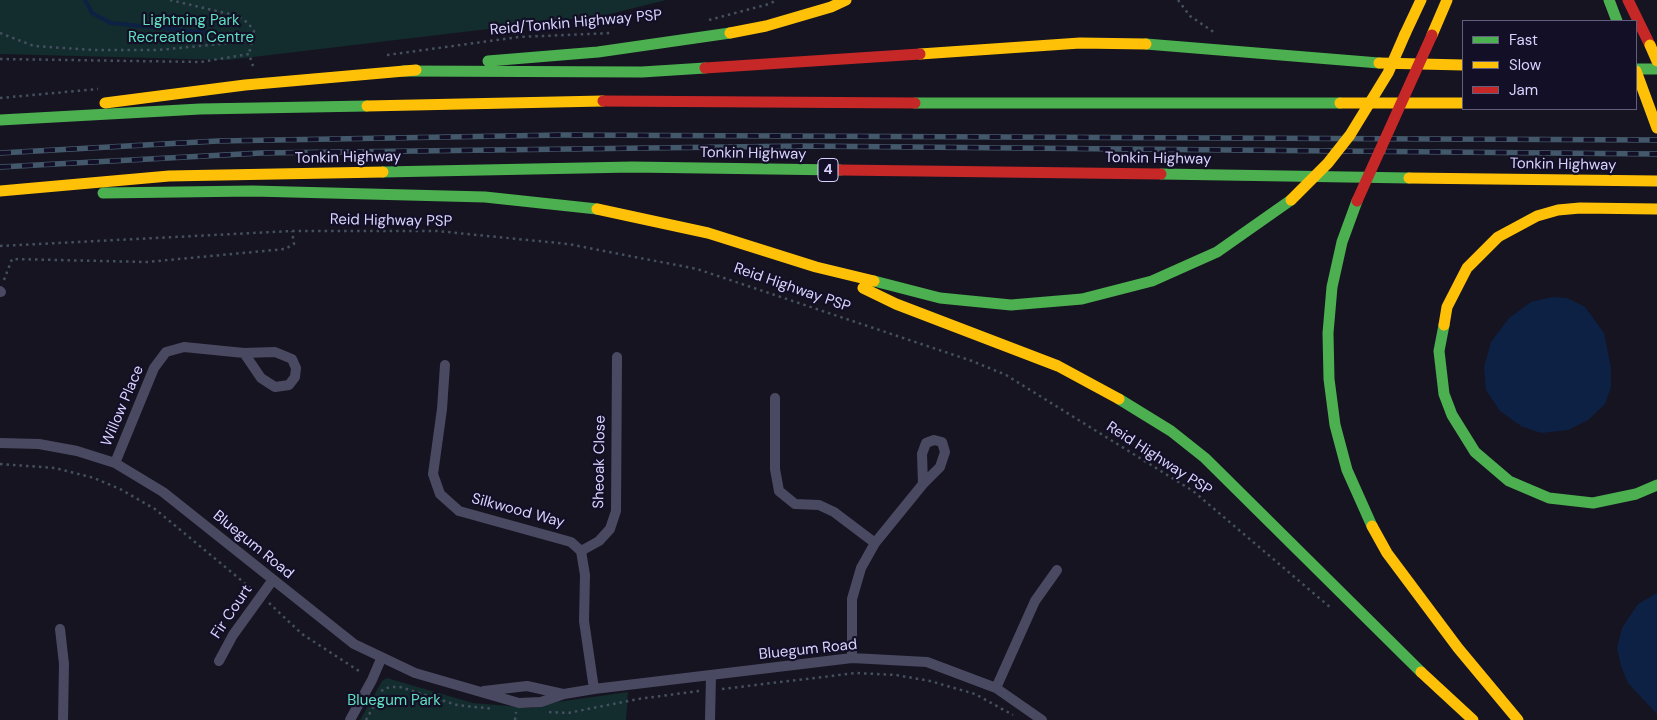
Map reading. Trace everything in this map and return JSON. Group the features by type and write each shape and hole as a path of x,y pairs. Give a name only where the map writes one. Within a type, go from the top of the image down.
{"highway":[{"path":"0,118 245,85 404,71 702,39 766,26 831,7 846,0"},
{"path":"0,195 253,191 475,197 541,202 597,209 708,232 822,268 940,298 975,303 1038,304 1082,299 1152,282 1185,268 1248,234 1290,200 1328,163 1350,135 1388,73 1421,0"},
{"path":"1447,0 1357,201 1342,242 1334,278 1328,333 1328,380 1335,425 1347,470 1365,513 1387,553 1458,648 1518,720"},
{"path":"1609,0 1617,20"},
{"path":"1628,0 1657,61"},
{"path":"404,71 642,72 1080,43 1168,45 1352,62 1462,65"},
{"path":"1637,70 1657,70"},
{"path":"1637,73 1657,128"},
{"path":"0,118 200,109 635,100 906,103 1462,103"},
{"path":"1637,103 1657,103"},
{"name":"Tonkin Highway","path":"0,191 169,176 632,167 1657,181"},
{"path":"1657,209 1580,208 1558,210 1537,216 1498,237 1467,268 1456,287 1444,322 1439,351 1444,394 1459,428 1475,452 1509,481 1549,498 1593,503 1629,496 1657,485"},
{"path":"822,268 896,304 1058,366 1097,385 1170,431 1205,458 1374,627 1473,720"}],"street":[{"name":"Willow Place","path":"115,463 154,368 166,352 184,347 244,353 276,352 292,359 296,368 295,377 288,385 275,387 261,378 244,353"},
{"name":"Sheoak Close","path":"581,551 599,542 610,529 616,511 617,357"},
{"name":"Silkwood Way","path":"445,365 442,409 433,474 440,494 458,510 571,542 581,551"},
{"path":"774,398 774,469 779,490 795,504 819,505 834,512 875,543"},
{"name":"Bluegum Road","path":"0,443 38,444 77,451 115,463 163,492 272,581 354,644 381,659 415,673 519,703 541,702 564,694 594,689 852,658 927,662 996,688 1042,720"},
{"path":"852,658 852,599 861,568 875,543 923,484"},
{"path":"581,551 585,575 584,621 594,689"},
{"path":"996,688 1035,601 1057,570"},
{"name":"Fir Court","path":"219,661 233,635 272,581"},
{"path":"60,629 64,664 63,720"},
{"path":"350,720 381,659"},
{"path":"710,720 711,676"},
{"name":"Bluegum Road","path":"481,691 528,686 564,694"}],"path":[{"path":"170,0 238,16 248,23 254,31 249,54 254,70"},
{"path":"704,22 769,4 777,0"},
{"path":"0,32 34,46 93,50 158,50 252,41"},
{"name":"Reid/Tonkin Highway PSP","path":"381,56 519,37 616,33"},
{"path":"0,59 201,62 249,54"},
{"name":"Reid Highway PSP","path":"0,246 292,231 357,232 396,230 502,236 568,244 697,269 1006,375 1193,491 1334,610"},
{"path":"0,291 12,259 147,262 285,249 294,244 292,231"},
{"path":"0,464 55,468 94,478 120,489 155,510 260,596 302,634 383,689 400,687 457,705 500,709"},
{"path":"542,712 568,713 638,699 856,673 896,675 930,681 975,694 1016,717"},
{"path":"366,720 383,689"},
{"path":"508,710 517,711"}],"green space":[{"name":"Lightning Park Recreation Centre","path":"0,0 666,0 606,15 228,60 0,54"},
{"name":"Bluegum Park","path":"387,678 473,703 533,708 550,703 628,692 626,720 360,720 382,681"}],"water":[{"path":"1552,297 1567,298 1585,307 1604,333 1611,368 1611,387 1605,404 1588,420 1568,430 1541,433 1521,426 1500,411 1486,390 1484,367 1491,342 1509,318 1531,302"},
{"path":"1657,593 1657,714 1628,683 1621,666 1617,648 1622,628 1638,604"}],"waterway":[{"path":"85,0 92,13 111,23 210,33"}],"railway":[{"path":"0,153 218,141 562,135 1657,140"},
{"path":"0,167 261,153 803,146 1657,154"}],"traffic: fast":[{"path":"1609,0 1617,20"},
{"path":"488,61 598,52 730,33"},
{"path":"1146,44 1379,63"},
{"path":"403,71 642,72 705,68"},
{"path":"1637,69 1657,69"},
{"path":"915,103 1340,103"},
{"path":"0,120 200,109 367,106"},
{"path":"383,172 632,167 840,170"},
{"path":"1161,174 1409,178"},
{"path":"103,193 253,191 485,197 597,209"},
{"path":"874,281 940,298 1011,305 1082,299 1152,281 1217,252 1291,200"},
{"path":"1357,201 1342,242 1332,287 1328,333 1329,379 1335,425 1347,470 1372,526"},
{"path":"1444,325 1439,351 1444,394 1452,415 1475,452 1509,481 1549,498 1593,503 1636,494 1657,485"},
{"path":"1119,399 1171,431 1205,458 1421,672"}],"traffic: slow":[{"path":"730,33 766,26 831,7 846,0"},
{"path":"1405,34 1421,0"},
{"path":"1432,35 1447,0"},
{"path":"1291,200 1328,163 1350,135 1388,73 1405,34"},
{"path":"920,54 1080,43 1146,44"},
{"path":"1650,45 1657,61"},
{"path":"1379,63 1462,65"},
{"path":"105,103 245,85 416,70"},
{"path":"1637,74 1657,128"},
{"path":"367,106 603,101"},
{"path":"1340,103 1462,103"},
{"path":"0,191 169,176 383,172"},
{"path":"1409,178 1657,181"},
{"path":"1444,325 1447,307 1467,268 1498,237 1537,216 1558,210 1580,208 1657,209"},
{"path":"597,209 708,233 816,267 874,281"},
{"path":"863,288 896,304 1058,366 1119,399"},
{"path":"1372,526 1387,553 1458,648 1518,720"},
{"path":"1421,672 1473,720"}],"traffic: jam":[{"path":"1628,0 1650,45"},
{"path":"1357,201 1432,35"},
{"path":"705,68 920,54"},
{"path":"603,101 915,103"},
{"path":"840,170 1161,174"}]}
